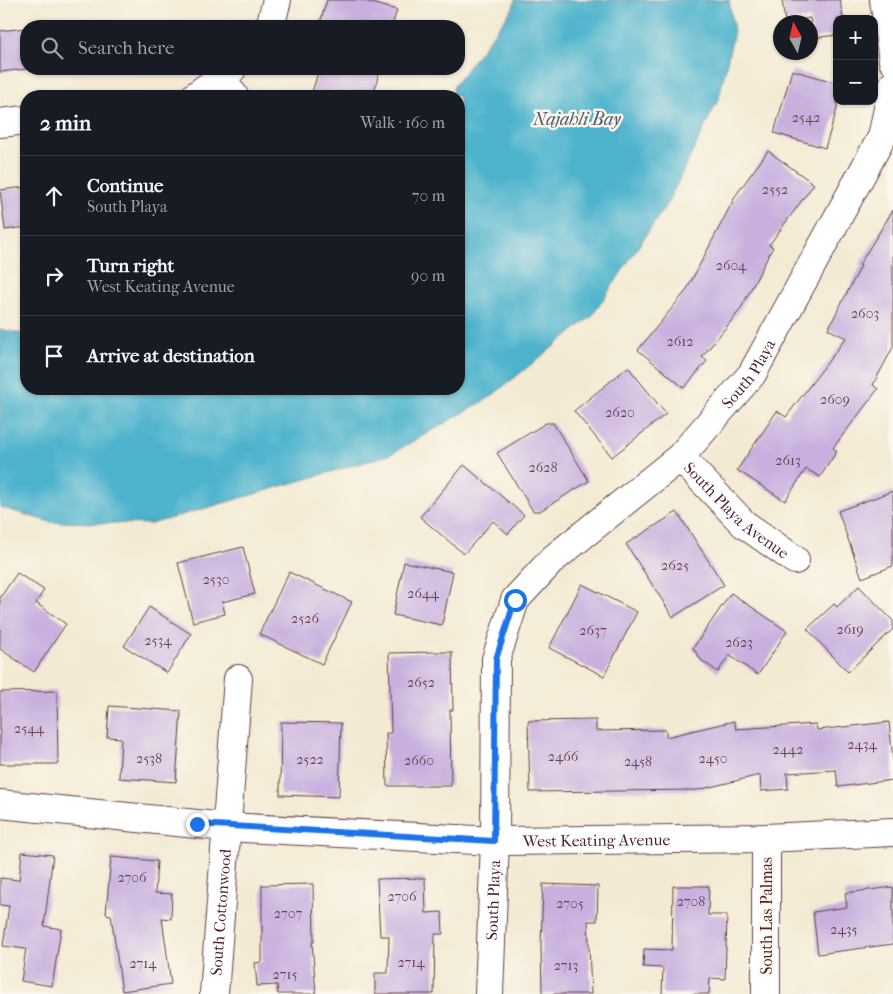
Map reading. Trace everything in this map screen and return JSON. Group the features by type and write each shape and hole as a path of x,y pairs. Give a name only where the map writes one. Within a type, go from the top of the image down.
{"street":[{"path":"272,20 277,0"},
{"path":"884,0 893,61"},
{"path":"209,90 229,81"},
{"name":"South Playa","path":"489,994 494,841 496,659 507,592 553,559 680,457 752,374 882,137 893,85"},
{"path":"0,123 20,121"},
{"name":"South Playa Avenue","path":"680,457 744,524 795,560"},
{"name":"South Cottonwood","path":"214,994 238,679"},
{"name":"West Keating Avenue","path":"0,804 226,827 494,841 766,838 893,832"},
{"name":"South Las Palmas","path":"766,838 766,994"}],"water":[{"name":"Najahli Bay","path":"515,0 729,0 734,31 719,98 668,202 592,316 489,398 389,455 151,524 50,522 0,507 0,329 20,334 20,395 465,395 465,90 453,90 454,86 462,75 465,75 465,71 513,8"}],"building":[{"path":"327,0 361,0 397,10 394,20 321,20"},
{"path":"782,0 840,0 842,15 833,15 833,36 818,37 818,15 784,15"},
{"path":"20,29 20,70 0,72 0,31"},
{"path":"792,70 833,82 833,105 837,105 837,109 825,148 774,133"},
{"path":"317,75 378,75 375,90 313,90"},
{"path":"768,151 814,184 769,245 773,247 740,310 702,357 707,361 684,388 638,350 686,291 736,195"},
{"path":"20,188 20,228 5,230 0,190"},
{"path":"893,210 893,347 873,385 878,389 833,448 837,451 820,477 806,469 785,501 737,470 777,411 786,417 846,338 828,329 861,266 859,265"},
{"path":"628,367 666,414 612,457 574,411"},
{"path":"546,423 553,423 589,481 540,511 533,511 497,453"},
{"path":"464,465 524,515 508,534 493,521 464,554 420,517"},
{"path":"893,491 893,566 862,578 838,511"},
{"path":"677,512 724,585 673,617 626,544"},
{"path":"243,547 255,594 222,602 225,614 193,622 178,563"},
{"path":"404,562 453,572 442,625 393,615"},
{"path":"289,572 352,602 322,664 259,634"},
{"path":"17,573 44,590 36,603 66,624 34,672 0,649 0,598"},
{"path":"582,584 637,612 604,676 549,648"},
{"path":"859,586 893,621 893,629 848,672 807,629 834,604 837,607"},
{"path":"731,593 787,631 758,675 729,655 718,672 701,660 693,648"},
{"path":"149,607 191,634 167,673 124,646"},
{"path":"452,652 453,710 450,710 451,786 387,786 386,733 391,733 389,653"},
{"path":"57,691 58,764 0,764 0,692"},
{"path":"109,706 181,711 176,782 119,778 121,738 107,737"},
{"path":"596,720 596,731 666,730 666,737 734,721 736,729 816,724 817,730 889,722 893,780 838,787 836,770 787,773 788,789 761,791 760,775 698,790 530,792 528,721"},
{"path":"281,722 341,723 339,797 280,795"},
{"path":"22,852 53,855 44,926 61,929 52,986 21,981 26,949 3,946 9,906 0,905 0,878 19,880"},
{"path":"111,857 157,861 155,893 172,894 171,919 162,918 171,984 122,991 111,915 106,914"},
{"path":"425,878 426,913 442,912 443,934 435,934 434,994 375,994 375,973 388,973 389,936 380,936 377,879"},
{"path":"313,884 314,942 312,942 316,994 278,994 277,985 257,986 255,963 262,962 262,885"},
{"path":"543,884 598,886 597,921 588,921 591,994 542,994"},
{"path":"673,886 709,886 708,915 727,915 725,979 710,978 709,994 662,994 663,968 643,967 644,949 672,950"},
{"path":"893,887 893,944 818,954 813,912 847,907 845,893"}],"route":[{"path":"197,824 494,841 496,659 515,600"}]}
